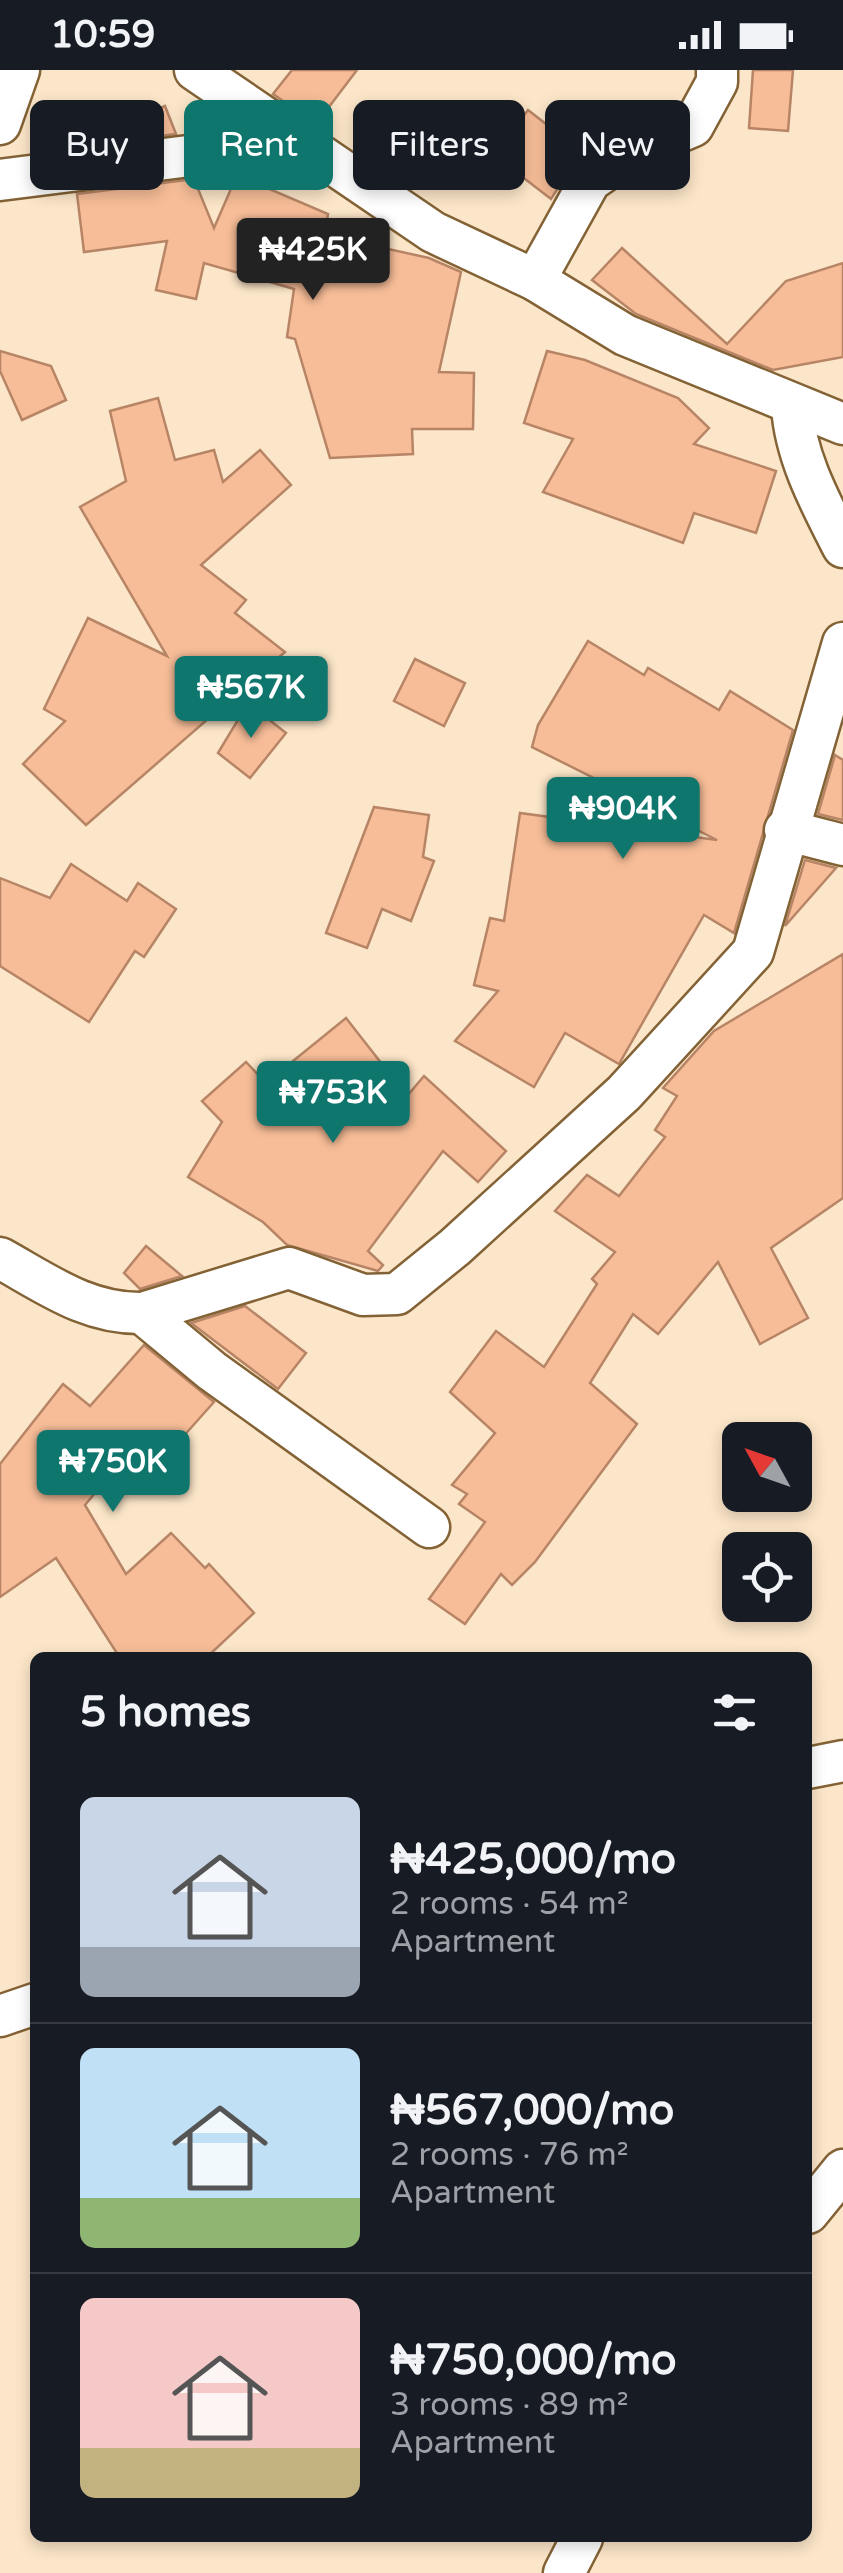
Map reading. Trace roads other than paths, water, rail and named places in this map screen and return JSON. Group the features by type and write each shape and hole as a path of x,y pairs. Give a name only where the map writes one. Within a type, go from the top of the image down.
{"street":[{"path":"0,124 19,70"},
{"path":"195,70 238,100"},
{"path":"534,280 590,182 632,152 693,126 717,82 717,70"},
{"path":"0,180 184,157"},
{"path":"333,165 433,232 534,280 625,334 843,424"},
{"path":"792,406 794,431 816,495 843,547"},
{"path":"0,1258 85,1306 117,1314 142,1313 290,1268 363,1295 396,1294 456,1248 624,1093 753,952 785,830 843,644"},
{"path":"785,830 843,845"},
{"path":"142,1313 212,1371 429,1527"},
{"path":"812,1767 843,1762"},
{"path":"0,2016 30,2006"},
{"path":"812,2208 843,2170"},
{"path":"564,2573 580,2542"}]}
